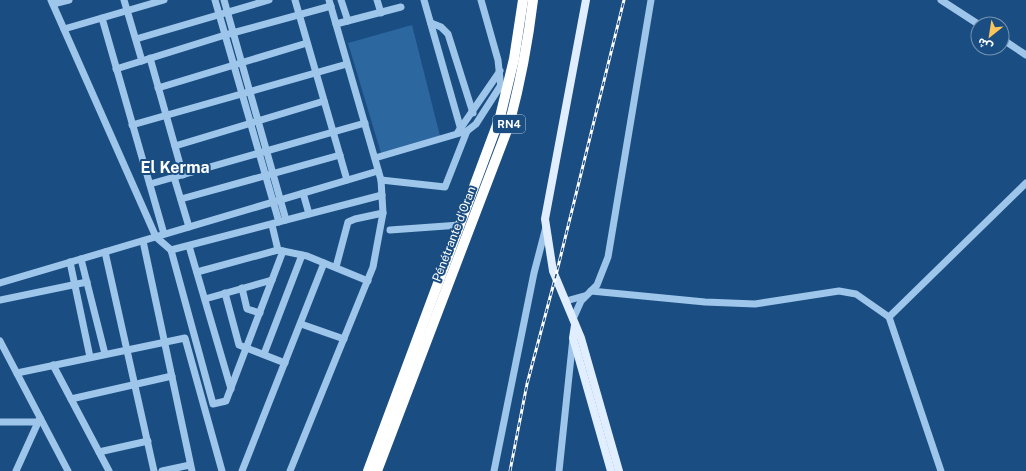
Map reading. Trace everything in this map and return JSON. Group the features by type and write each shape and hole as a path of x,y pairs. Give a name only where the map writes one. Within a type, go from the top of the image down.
{"highway":[{"name":"Pénétrante d'Oran","path":"368,471 500,117 513,66 523,0"},
{"name":"Pénétrante d'Oran","path":"378,471 509,125 526,54 533,0"}],"main road":[{"path":"586,0 563,124 541,208 541,216 546,227 553,271 581,338 618,471"},
{"path":"574,322 573,338 611,471"}],"street":[{"path":"69,0 52,2 156,237 171,250 213,404 226,401 260,313 281,251 279,222 280,200 224,0"},
{"path":"124,0 142,61"},
{"path":"64,29 127,11 152,2 164,0"},
{"path":"215,0 249,124 279,222"},
{"path":"136,38 269,0"},
{"path":"294,0 308,43 347,180"},
{"path":"341,0 348,21"},
{"path":"377,0 381,13"},
{"path":"424,0 464,131"},
{"path":"481,0 500,71 500,117"},
{"path":"566,302 584,296 591,291 596,285 608,257 651,0"},
{"path":"941,0 970,19"},
{"path":"116,69 330,3 381,180 383,213 377,251 368,281 290,471"},
{"path":"336,24 401,7"},
{"path":"102,18 164,234"},
{"path":"431,23 441,27 448,34 473,112"},
{"path":"158,88 308,43"},
{"path":"1010,45 1026,55"},
{"path":"150,58 183,175"},
{"path":"132,125 348,64"},
{"path":"381,180 445,187 464,131 473,112 500,71"},
{"path":"375,158 464,131 476,124 501,85"},
{"path":"492,100 498,99 501,104"},
{"path":"174,146 259,122 324,101"},
{"path":"150,184 365,123"},
{"path":"181,199 340,154"},
{"path":"0,283 378,171"},
{"path":"174,177 189,227"},
{"path":"889,317 1026,183"},
{"path":"303,193 309,214"},
{"path":"171,250 382,195"},
{"path":"336,267 348,222 383,213"},
{"path":"390,230 460,225"},
{"path":"494,471 534,273 546,227"},
{"path":"143,241 191,468 162,471"},
{"path":"189,246 231,389"},
{"path":"197,272 281,251 302,255 336,267 368,281"},
{"path":"105,252 136,384 154,471"},
{"path":"264,354 302,255"},
{"path":"81,259 105,354"},
{"path":"70,262 90,357"},
{"path":"242,471 286,363 324,263"},
{"path":"205,298 272,280"},
{"path":"0,300 74,283 87,282"},
{"path":"242,288 248,309 260,313"},
{"path":"591,291 705,302 755,304 803,295 843,291 856,294 889,317 941,471"},
{"path":"225,293 239,345 286,363"},
{"path":"574,322 584,296"},
{"path":"300,324 344,339"},
{"path":"17,373 164,341 185,338 222,471"},
{"path":"559,471 573,338"},
{"path":"0,341 39,420 68,471"},
{"path":"53,365 109,471"},
{"path":"71,399 172,376"},
{"path":"0,422 39,420"},
{"path":"16,471 39,420"},
{"path":"99,452 148,441"}],"shaded area":[{"path":"412,25 440,136 381,153 348,43"}],"railway":[{"path":"510,471 527,384 556,275 624,0"}],"district":[{"name":"El Kerma","path":"175,167"}]}
